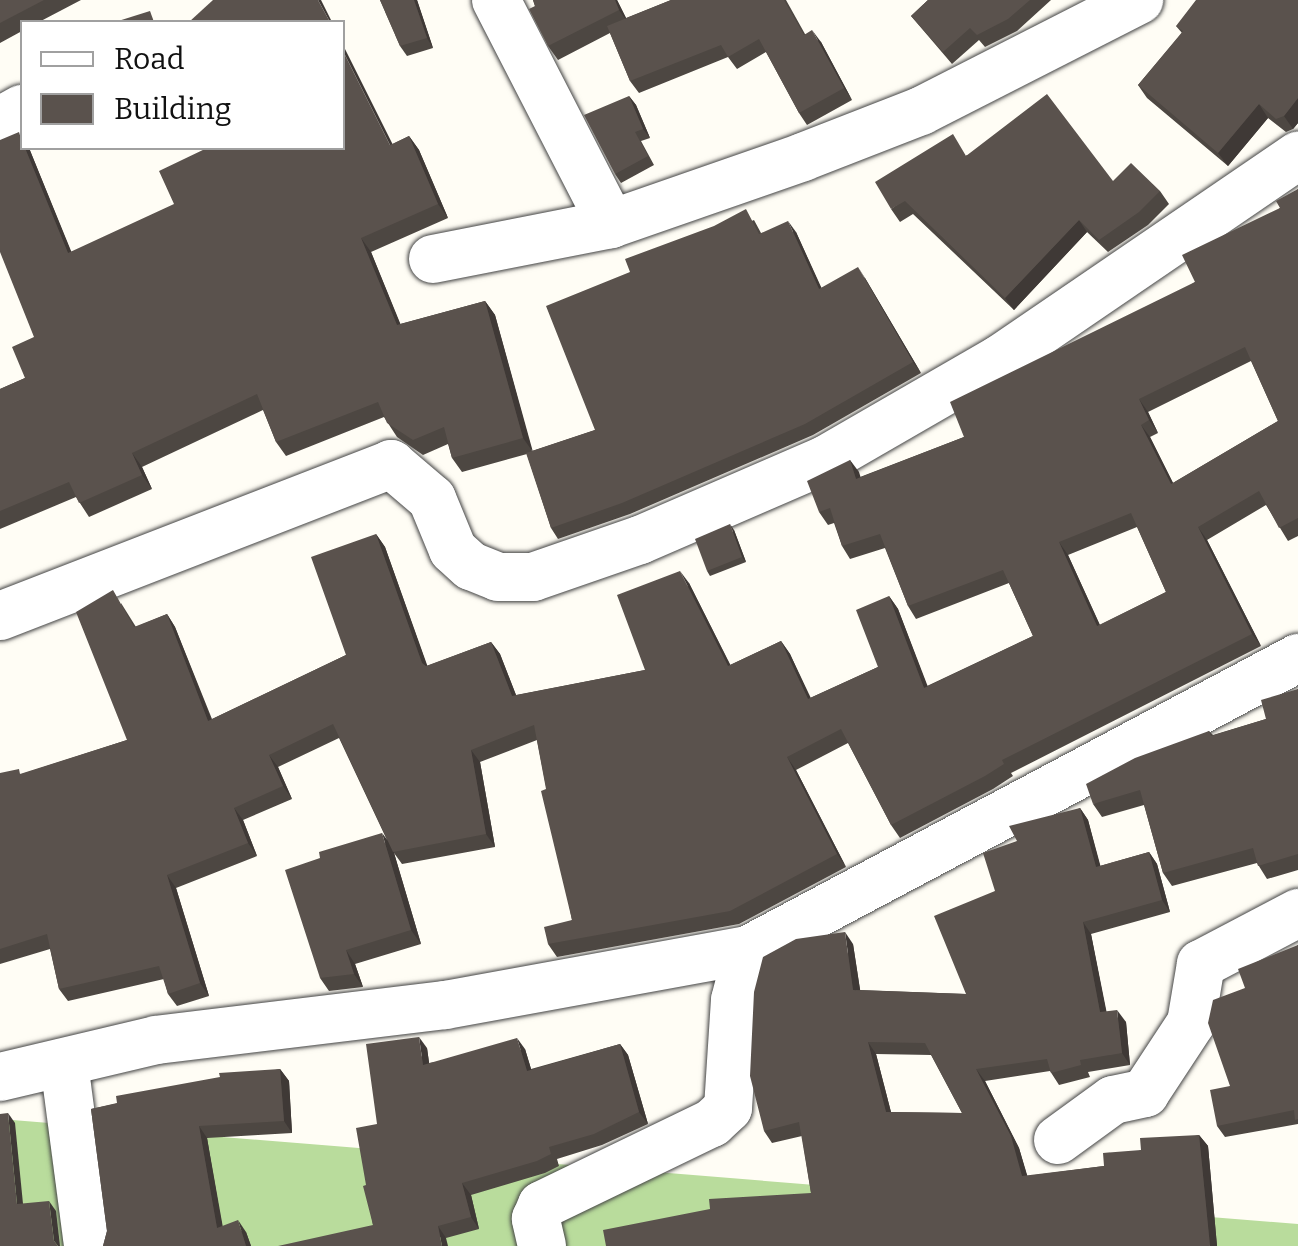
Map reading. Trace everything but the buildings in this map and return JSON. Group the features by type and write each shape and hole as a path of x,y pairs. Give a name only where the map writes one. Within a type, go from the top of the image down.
{"street":[{"path":"496,0 611,224"},
{"path":"433,260 611,224 921,111 1140,0"},
{"path":"0,616 391,464 432,498 454,550 471,566 498,577 533,576 640,540 825,460 1000,359 1298,156"},
{"path":"0,1077 156,1040 446,1006 748,950 1298,658"},
{"path":"1058,1140 1113,1100 1146,1093 1191,1023 1201,964 1298,913"},
{"path":"542,1246 536,1220 542,1205 712,1122 728,1108 735,1000 748,950"},
{"path":"64,1063 88,1246"}],"green space":[{"path":"0,1119 1298,1224 1298,1246 0,1246"}]}
